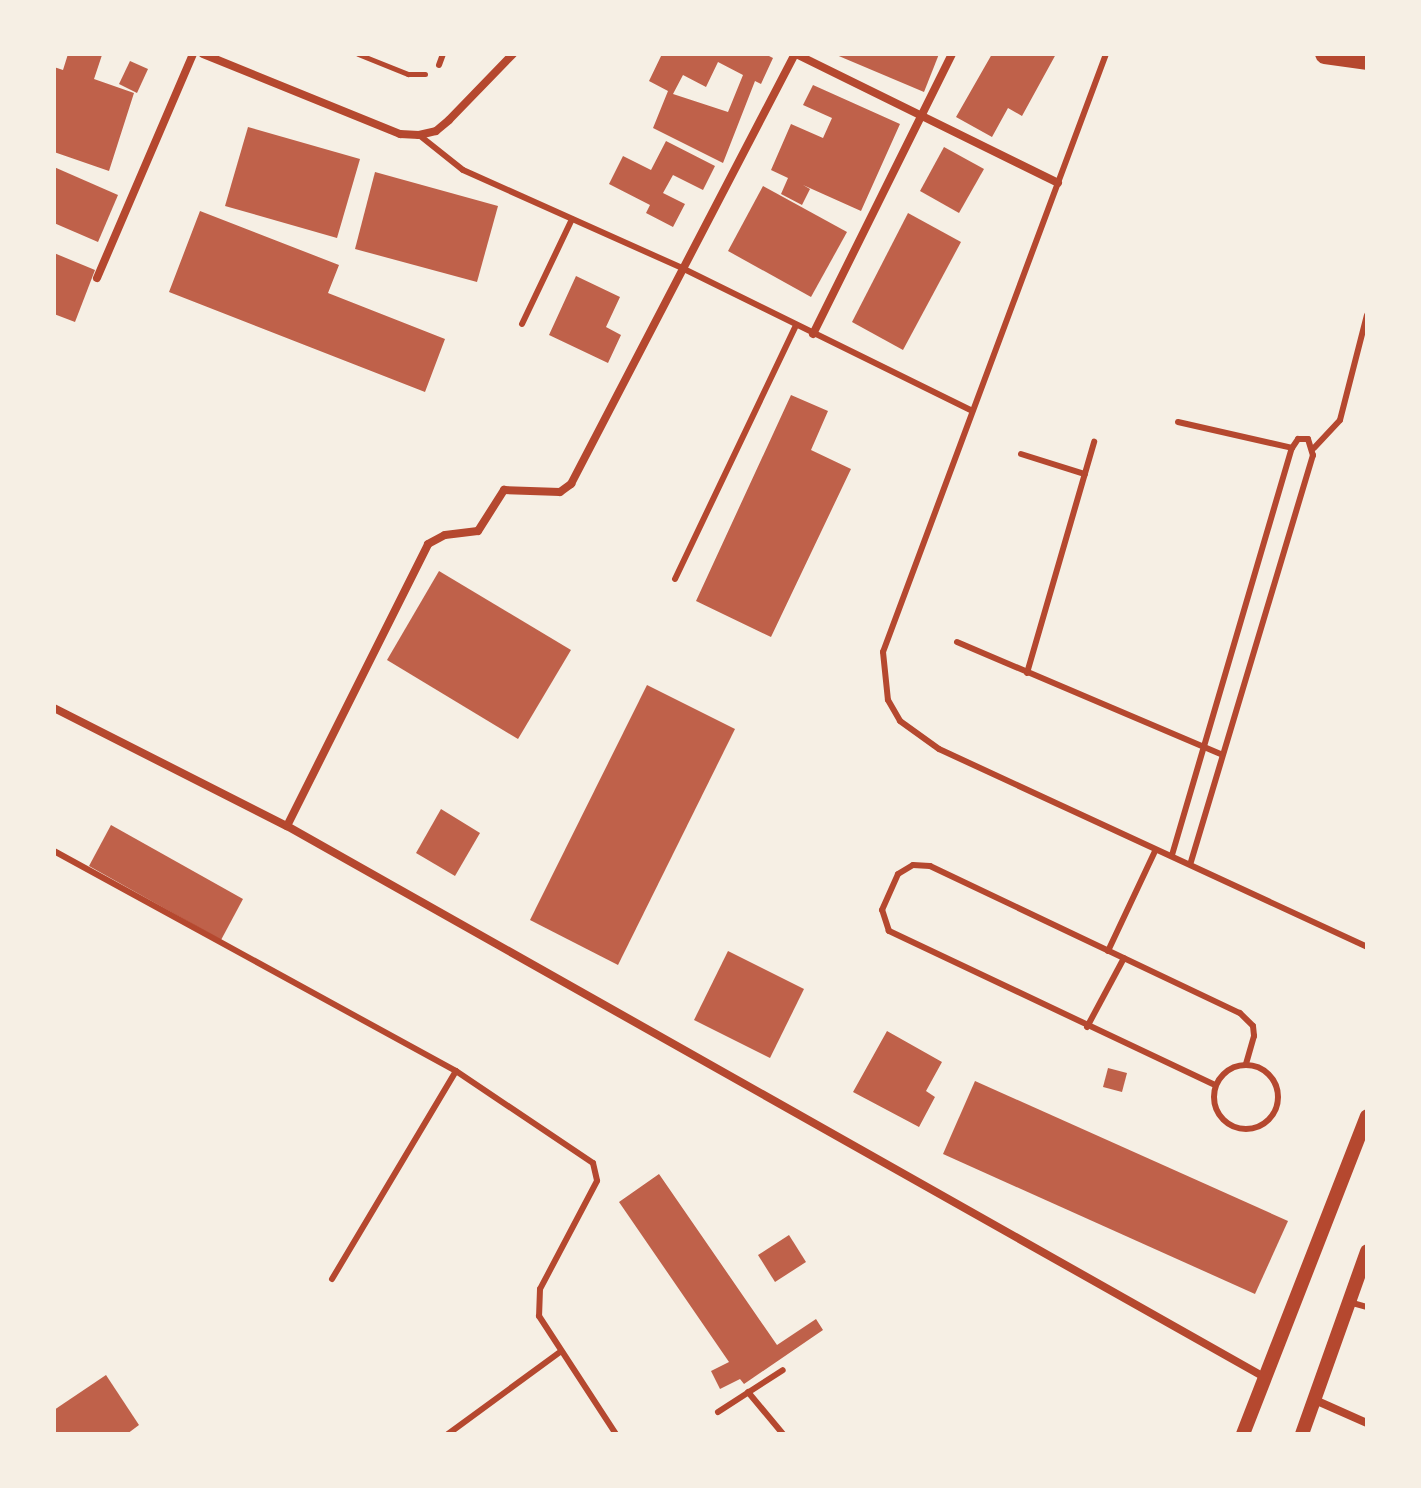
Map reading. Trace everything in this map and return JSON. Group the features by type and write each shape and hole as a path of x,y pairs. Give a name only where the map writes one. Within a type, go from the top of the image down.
{"main road":[{"path":"1325,54 1367,60"}],"street":[{"path":"97,278 193,54"},
{"path":"203,54 400,134 419,135 436,131 449,120 513,54"},
{"path":"287,826 428,544 445,535 478,531 504,490 560,492 571,484 796,54 1058,183"},
{"path":"813,334 952,54"},
{"path":"54,708 287,826 1264,1377"},
{"path":"1243,1434 1367,1116"},
{"path":"1302,1434 1367,1251"},
{"path":"1315,1400 1367,1423"}],"lane":[{"path":"439,65 443,54"},
{"path":"1106,54 883,652 888,700 917,738 1155,851 1191,862 1367,947"},
{"path":"419,135 463,170 684,269 972,411"},
{"path":"522,324 572,219"},
{"path":"1191,862 1314,448 1340,420 1367,315"},
{"path":"675,579 796,325"},
{"path":"1178,422 1292,448"},
{"path":"1172,855 1292,448 1303,438 1314,448"},
{"path":"1027,673 1094,442"},
{"path":"1021,454 1085,474"},
{"path":"957,642 1221,754"},
{"path":"54,851 456,1071 585,1156 597,1172 593,1190 540,1289 539,1316 616,1434"},
{"path":"1108,951 1155,851"},
{"path":"1215,1085 889,931 882,910 898,874 921,864 1247,1018 1254,1036 1246,1064"},
{"path":"1087,1027 1124,958"},
{"path":"1246,1064 1269,1074 1276,1085 1278,1097 1269,1121 1246,1130 1222,1120 1213,1097 1215,1085 1222,1074 1246,1064"},
{"path":"332,1279 456,1071"},
{"path":"1349,1302 1367,1307"},
{"path":"448,1434 560,1352"},
{"path":"718,1412 783,1370"},
{"path":"748,1392 783,1434"}],"path":[{"path":"358,54 419,75 439,65"}],"building":[{"path":"68,54 102,55 94,79 134,93 109,171 54,152 54,67 63,70"},
{"path":"662,54 765,54 773,58 761,84 755,81 723,163 653,128 668,91 649,81","holes":["718,62 743,75 728,112 673,94 683,75 706,87"]},
{"path":"834,54 939,54 924,92"},
{"path":"992,54 1056,54 1022,116 1008,108 992,137 956,117"},
{"path":"130,61 148,69 137,93 119,84"},
{"path":"813,85 900,124 861,211 803,185 810,189 802,205 781,194 788,178 771,170 791,124 823,138 832,118 803,105"},
{"path":"248,127 360,159 337,238 225,206"},
{"path":"666,141 715,166 703,190 673,175 663,193 685,204 673,227 646,213 650,205 609,184 623,156 651,170"},
{"path":"944,147 984,169 959,213 920,191"},
{"path":"54,167 118,195 98,242 54,223"},
{"path":"375,172 498,206 477,282 355,249"},
{"path":"763,186 847,232 811,297 728,251"},
{"path":"200,211 339,265 328,293 445,339 425,392 169,292"},
{"path":"908,213 961,242 903,350 852,322"},
{"path":"54,253 95,270 75,322 54,314"},
{"path":"576,276 620,297 606,327 621,335 608,363 549,335"},
{"path":"791,395 828,411 811,450 851,469 771,637 696,601"},
{"path":"439,571 571,650 518,739 387,660"},
{"path":"647,685 735,729 618,965 530,920"},
{"path":"441,809 480,833 455,876 416,853"},
{"path":"111,825 243,899 221,940 89,866"},
{"path":"728,951 804,989 770,1058 694,1020"},
{"path":"887,1031 942,1062 926,1091 935,1097 919,1127 853,1092"},
{"path":"1108,1068 1127,1073 1122,1092 1103,1087"},
{"path":"975,1081 1288,1221 1255,1294 943,1154"},
{"path":"659,1174 777,1345 816,1319 823,1330 744,1384 740,1379 720,1389 711,1371 729,1362 619,1202"},
{"path":"789,1235 806,1262 775,1282 758,1255"},
{"path":"106,1375 139,1425 127,1434 54,1434 54,1410"}]}
